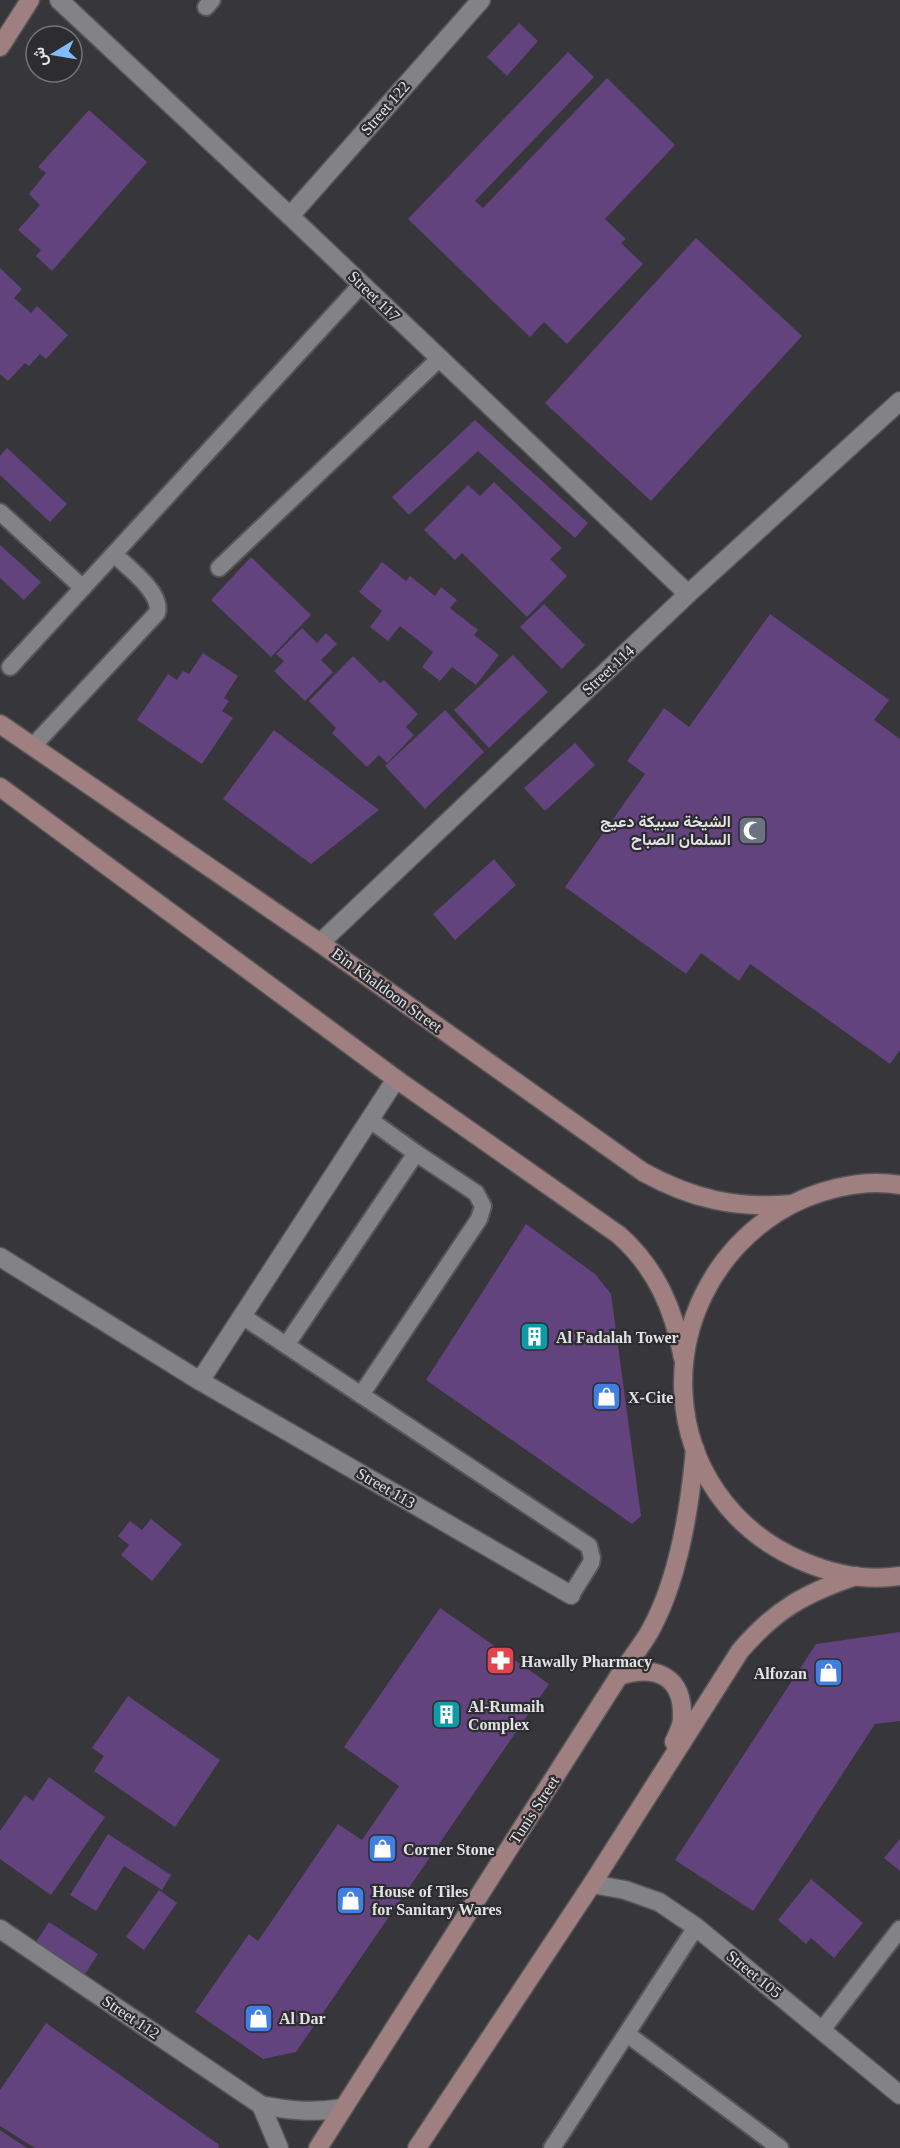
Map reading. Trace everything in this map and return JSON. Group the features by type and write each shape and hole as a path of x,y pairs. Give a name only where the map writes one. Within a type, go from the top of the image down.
{"main road":[{"path":"0,47 30,0"},
{"name":"Bin Khaldoon Street","path":"0,724 320,943 643,1173 667,1185 714,1201 739,1205 792,1204"},
{"path":"0,787 396,1079 619,1235 634,1248 657,1278 679,1334 683,1358 684,1404 694,1449 715,1489 731,1511 757,1535 788,1555 820,1569 856,1576 900,1576"},
{"path":"683,1358 692,1320 708,1284 730,1252 758,1225 792,1204 828,1190 861,1185 900,1185"},
{"name":"Tunis Street","path":"318,2148 651,1629 668,1588 679,1552 691,1491 694,1449"},
{"path":"417,2148 592,1884 735,1659 758,1629 807,1594 856,1576"},
{"path":"619,1676 646,1670 667,1677 679,1693 682,1721 664,1769"}],"street":[{"name":"Street 117","path":"59,0 688,594"},
{"name":"Street 122","path":"290,216 481,0"},
{"name":"Street 114","path":"320,943 688,594 900,401"},
{"path":"200,1381 396,1079"},
{"name":"Street 113","path":"0,1257 200,1381 571,1595"},
{"name":"Street 105","path":"592,1884 625,1890 659,1902 696,1927 822,2030 898,2088"},
{"name":"Street 112","path":"0,1929 261,2104 293,2112 318,2112 343,2108"},
{"path":"261,2104 279,2148"}],"lane":[{"path":"10,667 362,284"},
{"path":"219,568 440,358"},
{"path":"0,512 83,588"},
{"path":"33,746 157,613 159,607 154,593 114,554"},
{"path":"361,1395 481,1214 483,1206 477,1193 369,1120"},
{"path":"286,1344 416,1153"},
{"path":"242,1316 589,1546 591,1563 571,1595"},
{"path":"552,2148 696,1927"},
{"path":"822,2030 900,1929"},
{"path":"627,2034 780,2148"}],"building":[{"path":"519,23 538,41 507,76 487,57"},
{"path":"568,52 594,77 475,201 483,208 607,78 675,145 605,219 626,239 621,243 643,264 567,344 544,322 530,337 408,219"},
{"path":"89,110 147,162 52,271 36,256 41,250 18,230 40,205 29,194 46,173 38,167"},
{"path":"696,238 802,336 651,501 545,403"},
{"path":"0,268 22,289 14,298 31,313 37,306 68,335 46,359 40,354 29,366 25,363 8,381 0,374"},
{"path":"475,420 588,523 575,538 478,451 409,515 392,497"},
{"path":"7,448 67,504 50,522 0,475 0,456"},
{"path":"494,482 562,548 550,559 567,576 527,617 462,553 455,560 424,530 468,485 480,496"},
{"path":"0,545 41,582 24,600 0,578"},
{"path":"251,557 311,615 271,657 211,600"},
{"path":"382,562 406,581 410,576 435,596 441,587 457,600 450,608 478,630 474,635 499,655 476,685 452,667 440,681 422,667 433,652 400,626 388,641 370,627 382,611 359,592"},
{"path":"544,604 585,645 562,669 520,627"},
{"name":"الشيخة سبيكة دعيج السلمان الصباح","path":"770,614 889,700 874,720 900,739 900,1050 890,1064 750,964 739,981 701,953 686,974 565,887 645,774 627,761 664,708 689,727"},
{"path":"302,628 317,643 326,633 337,644 321,660 333,672 305,701 274,671 284,661 276,654"},
{"path":"203,653 238,676 224,698 229,701 222,711 233,718 202,764 137,720 168,674 177,680 183,671 189,674"},
{"path":"513,655 548,692 489,748 454,710"},
{"path":"353,656 380,683 384,680 418,714 406,727 414,735 387,763 379,755 367,767 332,733 336,728 309,701"},
{"path":"445,710 484,752 425,809 385,766"},
{"path":"274,730 379,810 311,864 223,799"},
{"path":"575,743 595,765 545,811 524,788"},
{"path":"494,859 516,885 455,940 433,914"},
{"name":"Al Fadalah Tower","path":"526,1224 595,1274 611,1294 641,1516 632,1524 426,1380"},
{"path":"151,1519 182,1544 152,1581 121,1555 129,1545 118,1536 130,1521 142,1530"},
{"path":"440,1608 549,1684 296,2052 263,2059 195,2012 249,1934 258,1941 338,1824 362,1840 399,1786 344,1747"},
{"path":"900,1632 900,1721 875,1724 753,1911 675,1860 816,1644"},
{"path":"128,1696 220,1760 175,1827 94,1771 104,1756 92,1748"},
{"path":"49,1777 105,1817 51,1895 0,1859 0,1831 25,1795 33,1801"},
{"path":"108,1834 171,1875 162,1890 124,1866 96,1911 70,1895"},
{"path":"900,1839 900,1871 884,1858"},
{"path":"811,1879 863,1923 834,1958 811,1938 806,1944 778,1920"},
{"path":"159,1890 177,1903 144,1950 126,1937"},
{"path":"49,1922 98,1954 85,1974 36,1942"},
{"path":"46,2023 218,2144 219,2148 35,2148 0,2126 0,2090"},
{"path":"0,2130 27,2148 0,2148"}],"place":[{"name":"الشيخة سبيكة دعيج السلمان الصباح","path":"752,830"},
{"name":"Al Fadalah Tower","path":"535,1337"},
{"name":"X-Cite","path":"607,1397"},
{"name":"Hawally Pharmacy","path":"500,1661"},
{"name":"Alfozan","path":"828,1673"},
{"name":"Al-Rumaih Complex","path":"447,1715"},
{"name":"Corner Stone","path":"382,1849"},
{"name":"House of Tiles for Sanitary Wares","path":"351,1900"},
{"name":"Al Dar","path":"258,2018"}]}
